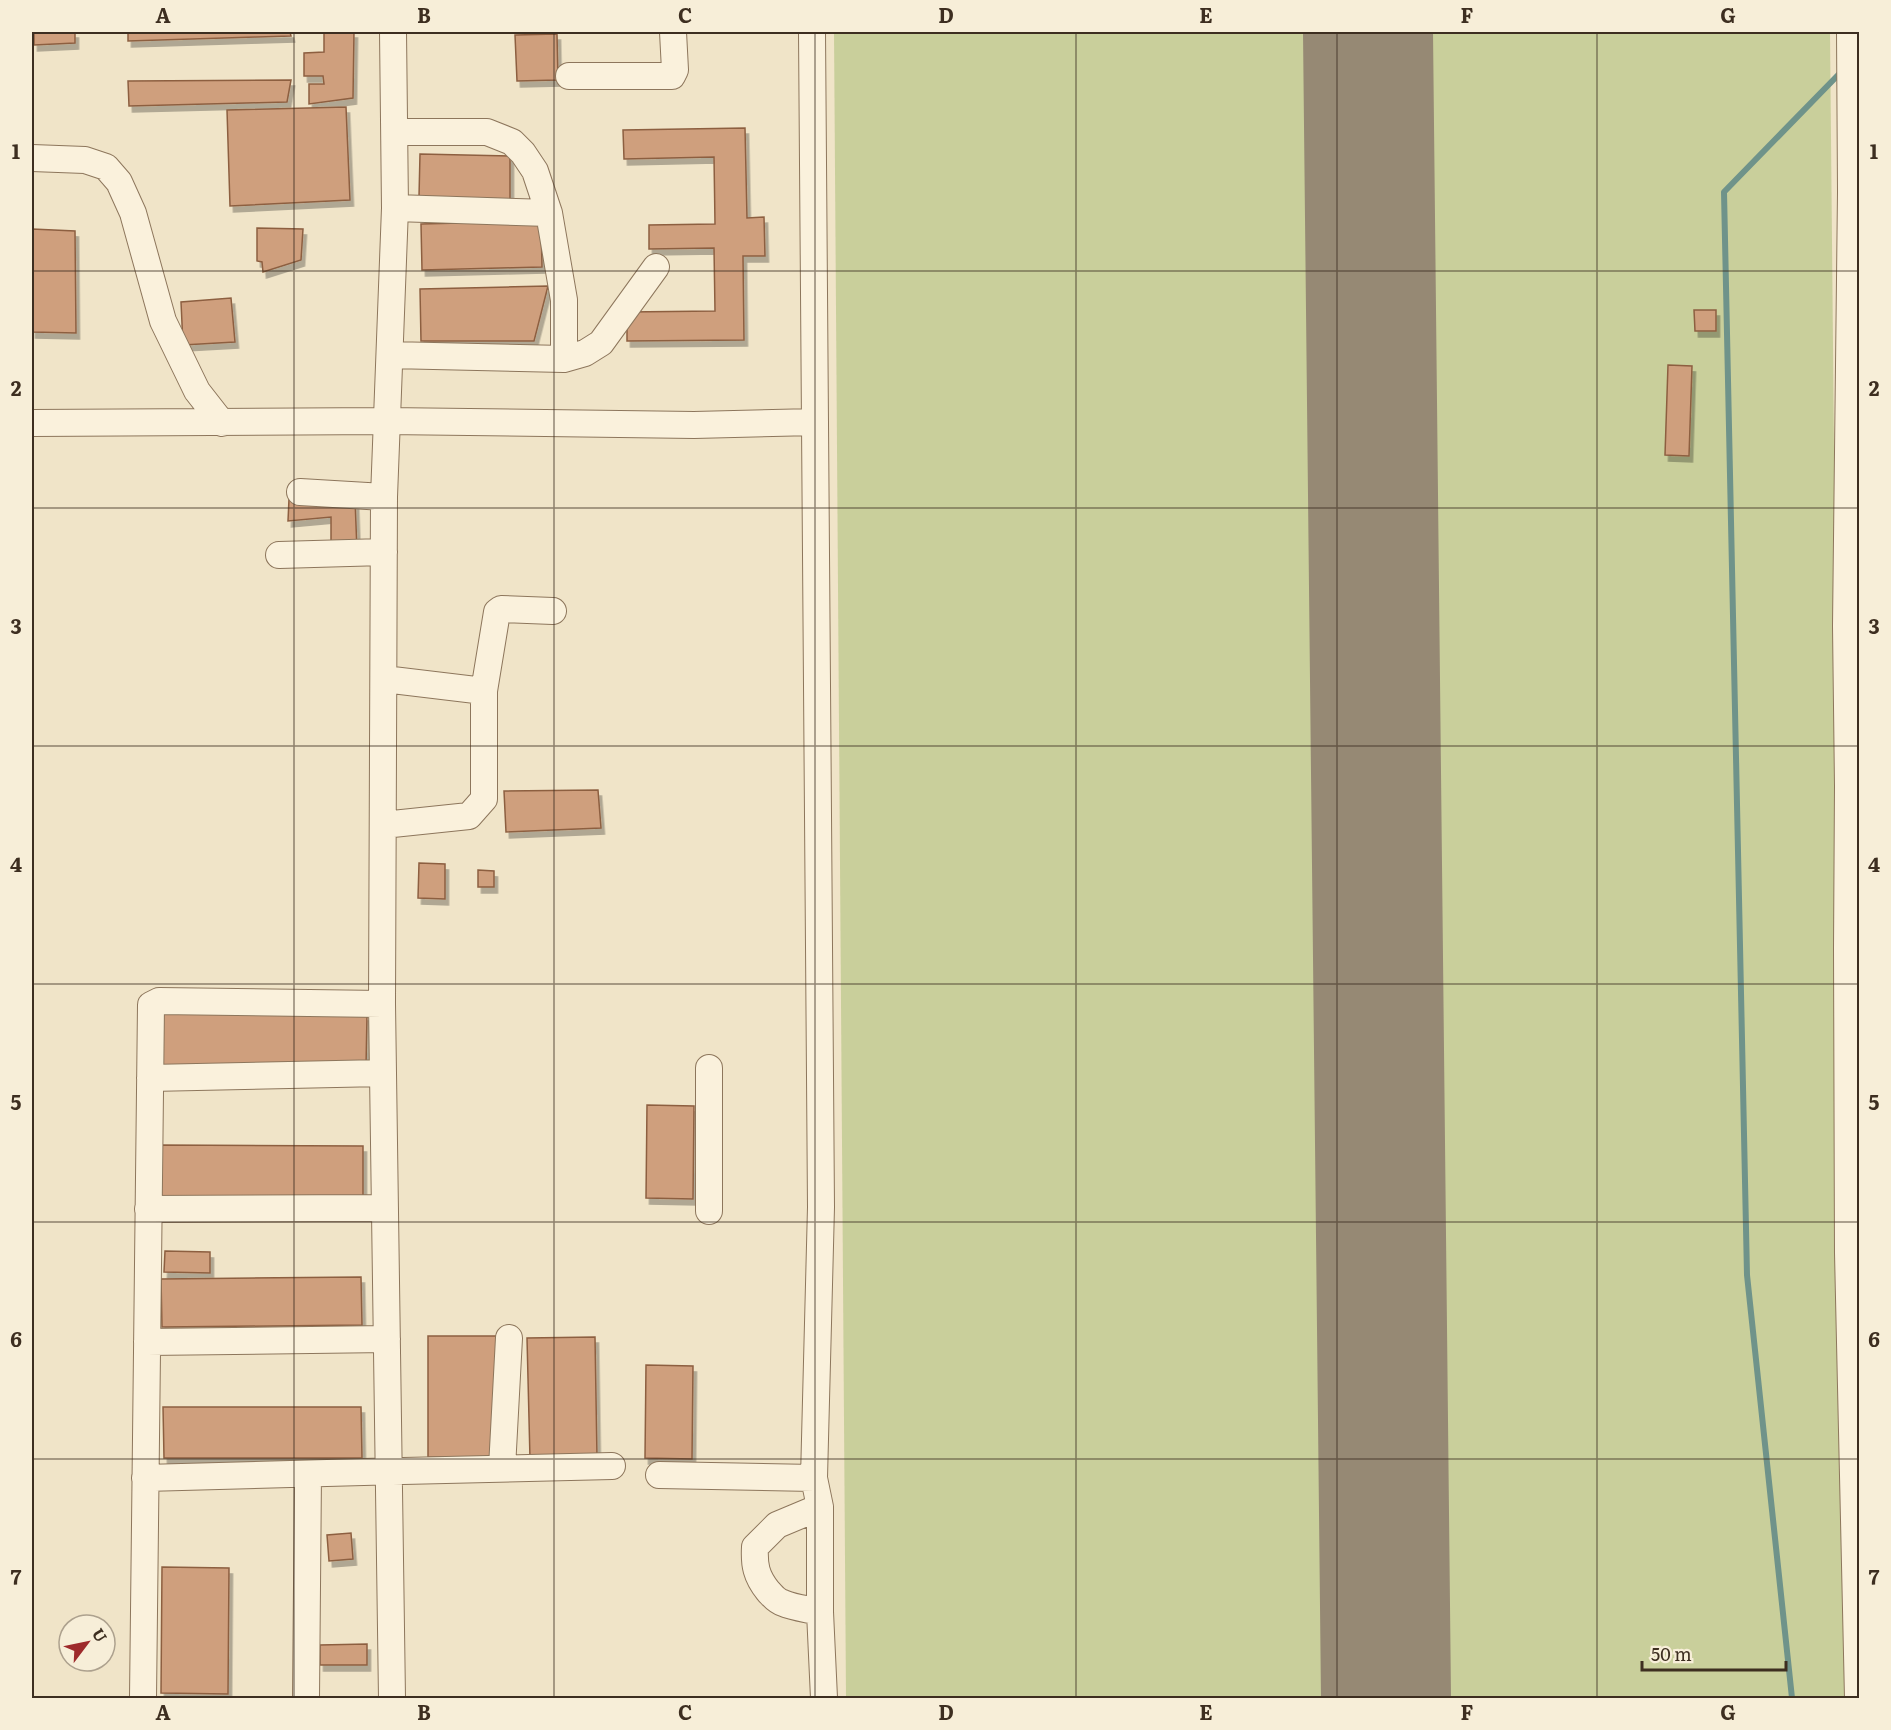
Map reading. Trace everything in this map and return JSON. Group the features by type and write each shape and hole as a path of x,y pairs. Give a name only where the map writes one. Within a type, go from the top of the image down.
{"street":[{"path":"392,1698 382,1004 384,496 395,208 393,32"},
{"path":"569,76 672,75 675,70 673,32"},
{"path":"812,32 821,1207 814,1478 820,1507 820,1612 824,1698"},
{"path":"1850,32 1855,192 1853,947 1858,1698"},
{"path":"395,132 487,132 512,142 523,153 535,171 549,213 564,300 564,359"},
{"path":"32,158 86,160 106,167 119,182 133,213 163,321 197,391 222,423"},
{"path":"395,208 549,213"},
{"path":"390,355 564,359 585,353 601,343 656,267"},
{"path":"32,423 387,421 694,425 815,422"},
{"path":"300,492 384,496"},
{"path":"279,555 384,552"},
{"path":"383,825 470,816 484,799 484,691 497,612 501,609 553,611"},
{"path":"384,679 484,691"},
{"path":"143,1698 151,1005 154,1002 382,1004"},
{"path":"709,1068 709,1210"},
{"path":"150,1078 383,1073"},
{"path":"148,1209 385,1208"},
{"path":"502,1468 509,1338"},
{"path":"147,1342 387,1339"},
{"path":"145,1478 612,1466"},
{"path":"306,1698 308,1474"},
{"path":"659,1475 814,1478"},
{"path":"820,1507 777,1525 755,1546 754,1561 761,1582 775,1599 781,1603 820,1612"}],"green space":[{"path":"834,32 1830,32 1846,1698 846,1698"}],"building":[{"path":"34,32 75,32 75,43 34,45"},
{"path":"128,32 290,32 291,36 128,41"},
{"path":"324,32 354,32 353,98 309,104 309,84 324,84 323,76 304,76 304,53 324,52"},
{"path":"557,34 558,80 517,81 515,35"},
{"path":"291,80 287,102 129,106 128,81"},
{"path":"346,107 350,200 230,206 227,110"},
{"path":"745,128 747,218 764,217 765,256 743,256 744,340 627,341 627,312 715,311 714,248 649,249 649,225 715,224 714,157 624,159 623,130"},
{"path":"420,154 510,156 510,199 419,197"},
{"path":"541,221 542,267 422,270 421,224"},
{"path":"257,228 303,229 301,260 263,272 262,262 257,261"},
{"path":"32,229 75,231 76,333 32,332"},
{"path":"548,286 534,341 421,341 420,289"},
{"path":"231,298 235,342 183,345 181,302"},
{"path":"1694,310 1716,310 1716,331 1695,331"},
{"path":"1668,365 1692,366 1689,456 1665,455"},
{"path":"289,499 355,499 357,551 331,550 331,517 288,521"},
{"path":"598,790 601,828 506,832 504,791"},
{"path":"419,863 445,864 445,899 418,898"},
{"path":"478,870 494,871 494,887 478,887"},
{"path":"161,1013 367,1015 366,1067 160,1065"},
{"path":"647,1105 694,1106 693,1199 646,1198"},
{"path":"160,1145 363,1146 363,1198 160,1197"},
{"path":"165,1251 210,1252 210,1273 164,1272"},
{"path":"361,1277 362,1325 162,1327 161,1279"},
{"path":"428,1336 504,1336 504,1379 494,1380 494,1458 428,1457"},
{"path":"595,1337 597,1458 530,1459 527,1338"},
{"path":"646,1365 693,1366 692,1459 645,1458"},
{"path":"163,1407 361,1407 362,1458 164,1458"},
{"path":"351,1533 353,1559 329,1561 327,1535"},
{"path":"162,1567 229,1568 228,1694 161,1693"},
{"path":"367,1644 367,1665 320,1665 320,1645"}],"waterway":[{"path":"1792,1698 1747,1275 1724,192 1842,71"}],"runway":[{"path":"1368,32 1386,1698"}]}
